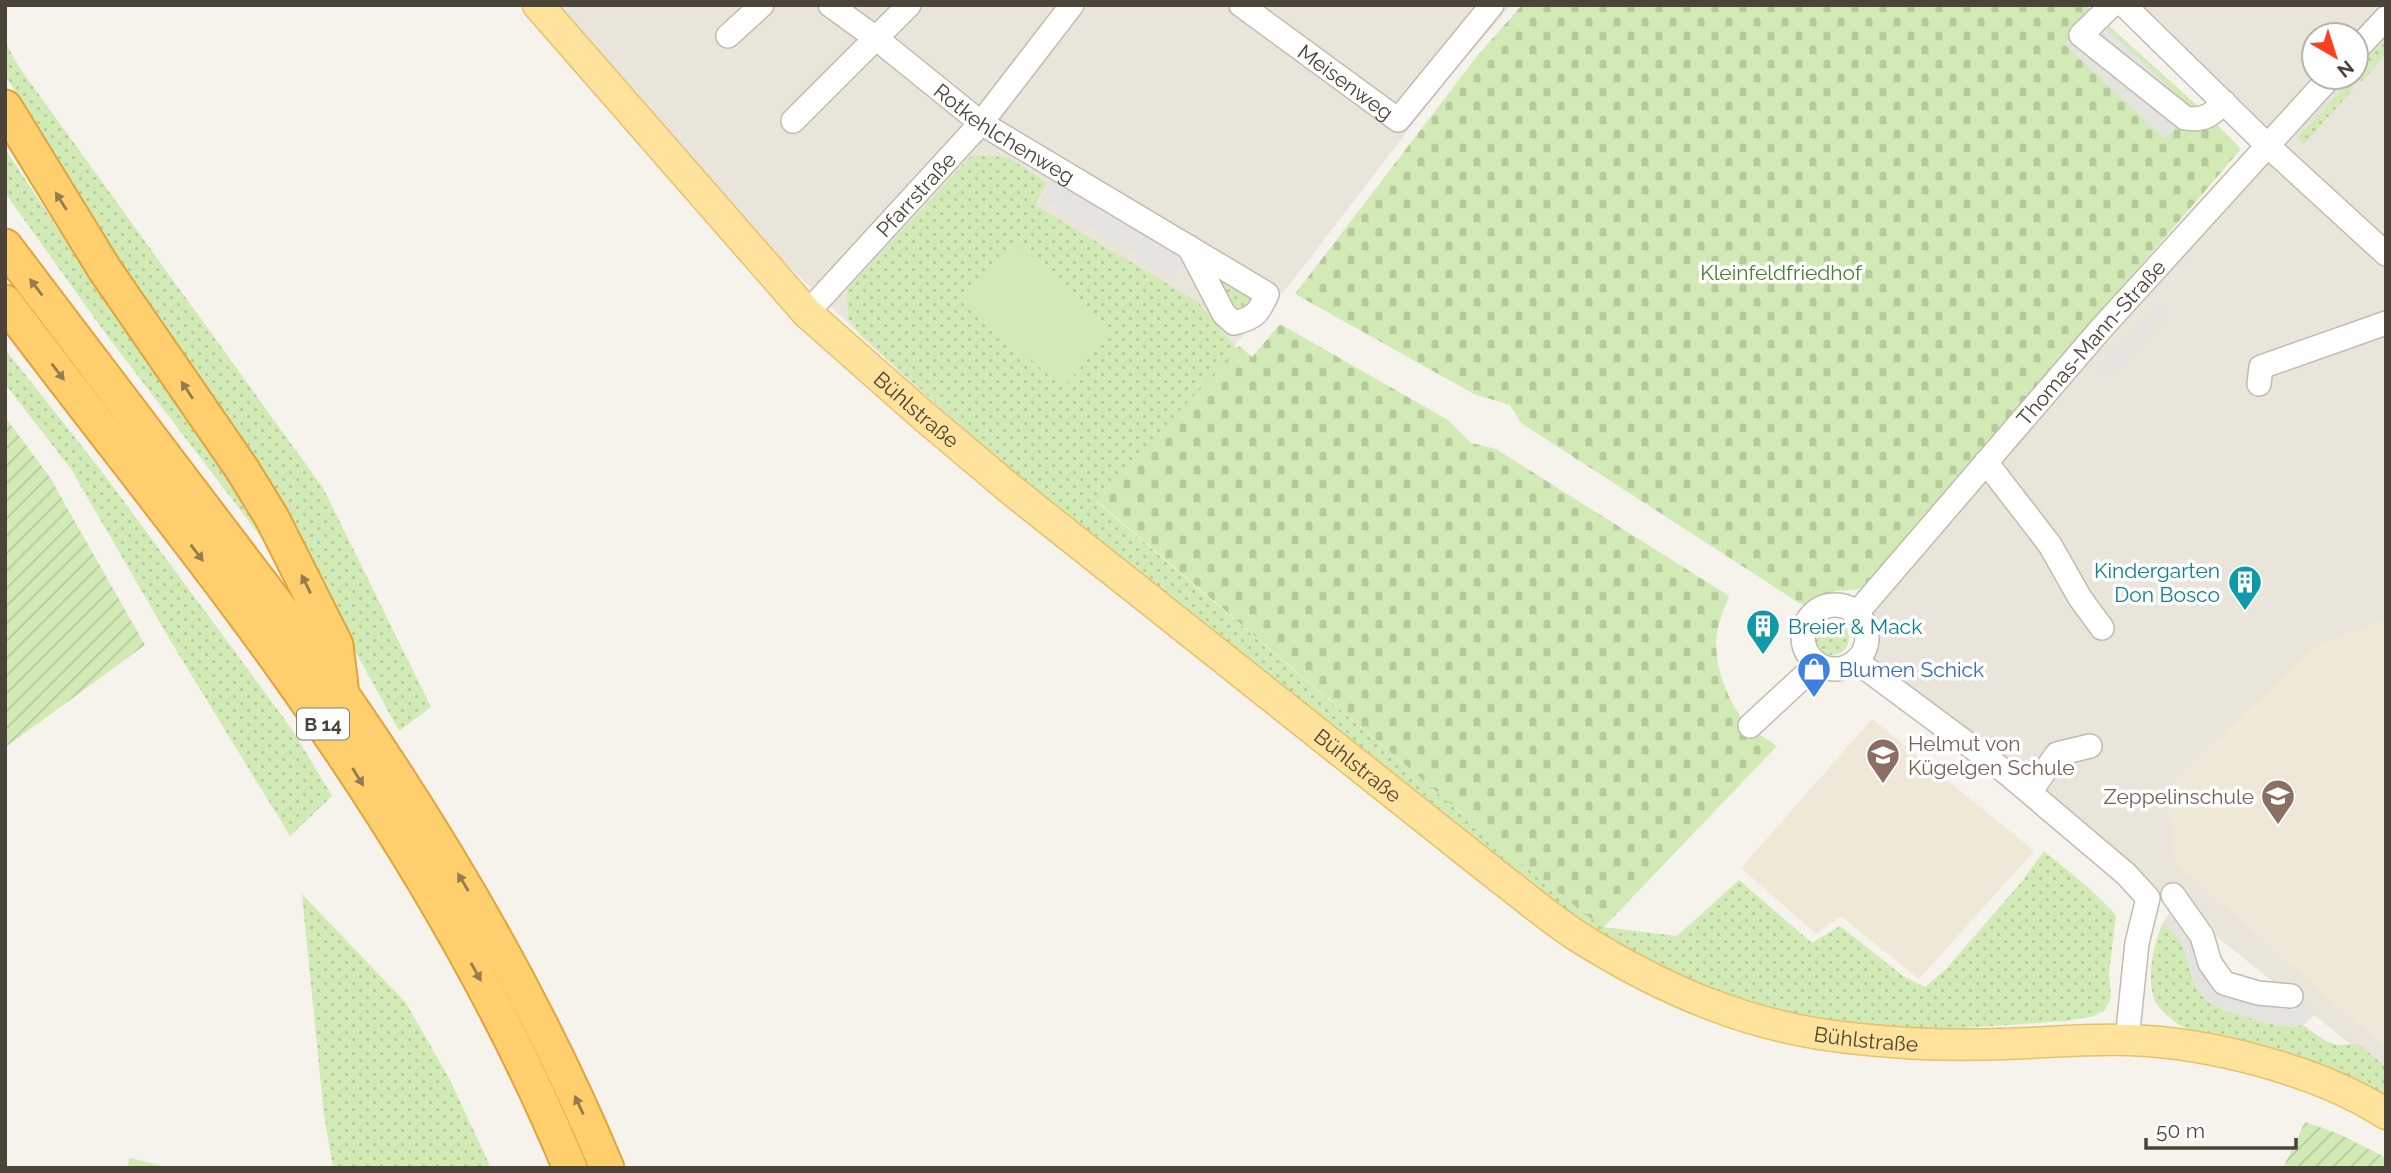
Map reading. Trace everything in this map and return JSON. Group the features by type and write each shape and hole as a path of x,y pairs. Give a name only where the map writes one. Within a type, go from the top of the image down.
{"highway":[{"path":"5,107 105,270 272,518 335,645 342,694"},
{"name":"B 14","path":"5,246 342,694 424,816 484,918 548,1038 607,1168"},
{"name":"B 14","path":"5,302 282,666 401,844 484,987 533,1083 570,1168"}],"main road":[{"name":"Bühlstraße","path":"538,5 807,313 1009,488 1500,878 1583,940 1667,988 1719,1009 1765,1022 1847,1038 1926,1045 2127,1040 2171,1043 2244,1058 2320,1081 2386,1114"}],"street":[{"path":"728,36 762,5"},
{"name":"Rotkehlchenweg","path":"830,5 877,39 981,123 1189,247 1274,298 1248,320 1234,323 1224,314 1189,247"},
{"path":"793,121 909,5"},
{"name":"Pfarrstraße","path":"807,313 981,123 1072,5"},
{"name":"Meisenweg","path":"1241,5 1398,120 1492,5"},
{"path":"2224,102 2210,117 2193,120 2185,118 2081,35 2124,6 2224,102 2267,145 2386,254"},
{"path":"2370,35 2386,18"},
{"name":"Thomas-Mann-Straße","path":"1844,603 1986,462 2099,331 2317,91"},
{"path":"2259,384 2261,367 2386,323"},
{"path":"1986,462 2050,545 2080,598 2102,628"},
{"path":"1844,603 1863,621 1867,640 1856,660 1837,669 1817,664 1806,651 1803,634 1810,617 1818,610 1844,603"},
{"path":"1856,660 2029,792 2126,874 2148,898"},
{"path":"1750,726 1817,664"},
{"path":"2029,792 2057,754 2090,746"},
{"path":"2148,898 2182,894 2202,936 2210,963 2224,983 2258,993 2291,996"},
{"path":"2127,1040 2137,943 2148,898"}],"shaded area":[{"path":"557,5 1511,5 1443,85 1287,288 1070,525 992,460 783,261"},
{"path":"2104,5 2386,5 2386,1073 1873,660 1845,619 2253,147 2208,96"},
{"path":"2092,15 2193,109 2165,139 2064,44"},
{"path":"2330,91 2341,91 2297,138 2292,133"},
{"path":"1053,181 1183,258 1172,277 1042,199"},
{"path":"2157,307 2169,311 2113,375 2101,370"},
{"name":"Zeppelinschule","path":"2386,620 2386,1049 2175,863 2166,789 2318,644"},
{"name":"Helmut von Kügelgen Schule","path":"1872,719 2034,851 1919,979 1841,916 1816,934 1741,868"},
{"path":"2172,909 2231,992 2294,1010 2303,1000 2316,1013 2303,1025 2289,1027 2222,1010 2206,1000 2194,983 2183,946 2163,923"}],"green space":[{"name":"Kleinfeldfriedhof","path":"1522,5 2086,5 2210,117 2241,149 1862,589 1835,591 1810,610 1521,423 1510,405 1474,394 1295,294 1478,55"},
{"path":"2386,39 2386,54 2370,72 2370,56"},
{"path":"5,42 19,67 323,488 431,707 399,731 353,647 280,496 134,284 5,75"},
{"path":"2341,91 2351,91 2304,144 2297,138"},
{"path":"5,149 152,362 286,570 106,334 5,193"},
{"path":"972,155 1008,157 1047,183 1035,205 1198,302 1238,350 1097,502 1514,858 1603,927 1677,936 1739,880 1812,943 1840,926 1903,976 1925,987 1946,969 2023,880 2044,851 2116,915 2109,973 2111,998 2105,1010 2094,1016 2066,1021 1919,1031 1805,1020 1746,1006 1599,939 1196,620 996,457 860,335 848,318 847,290"},
{"path":"1012,242 1112,331 1063,388 962,299"},
{"path":"1220,280 1247,295 1252,305 1237,313 1218,283"},
{"path":"1280,324 1448,420 1471,443 1496,449 1729,596 1719,623 1716,644 1723,683 1742,718 1753,730 1777,746 1603,928 1514,858 1097,501 1239,346 1252,357"},
{"path":"5,349 103,473 293,731 332,796 290,836 173,645 71,469 5,384"},
{"path":"5,417 49,476 145,645 7,746 5,743"},
{"path":"1832,621 1844,626 1849,638 1844,650 1832,655 1820,650 1815,638 1820,626"},
{"path":"302,894 406,1003 450,1080 491,1168 333,1168 324,1115"},
{"path":"2163,923 2183,946 2194,983 2206,1000 2261,1022 2289,1027 2303,1025 2336,1045 2358,1044 2386,1067 2386,1097 2224,1038 2188,1029 2164,1013 2154,998 2151,987 2153,953"},
{"path":"2305,1122 2337,1133 2381,1155 2386,1158 2386,1168 2283,1168"},
{"path":"130,1158 170,1168 127,1168"}],"place":[{"name":"Kindergarten Don Bosco","path":"2245,612"},
{"name":"Breier & Mack","path":"1763,656"},
{"name":"Blumen Schick","path":"1814,699"},
{"name":"Helmut von Kügelgen Schule","path":"1883,785"},
{"name":"Zeppelinschule","path":"2278,826"}]}
